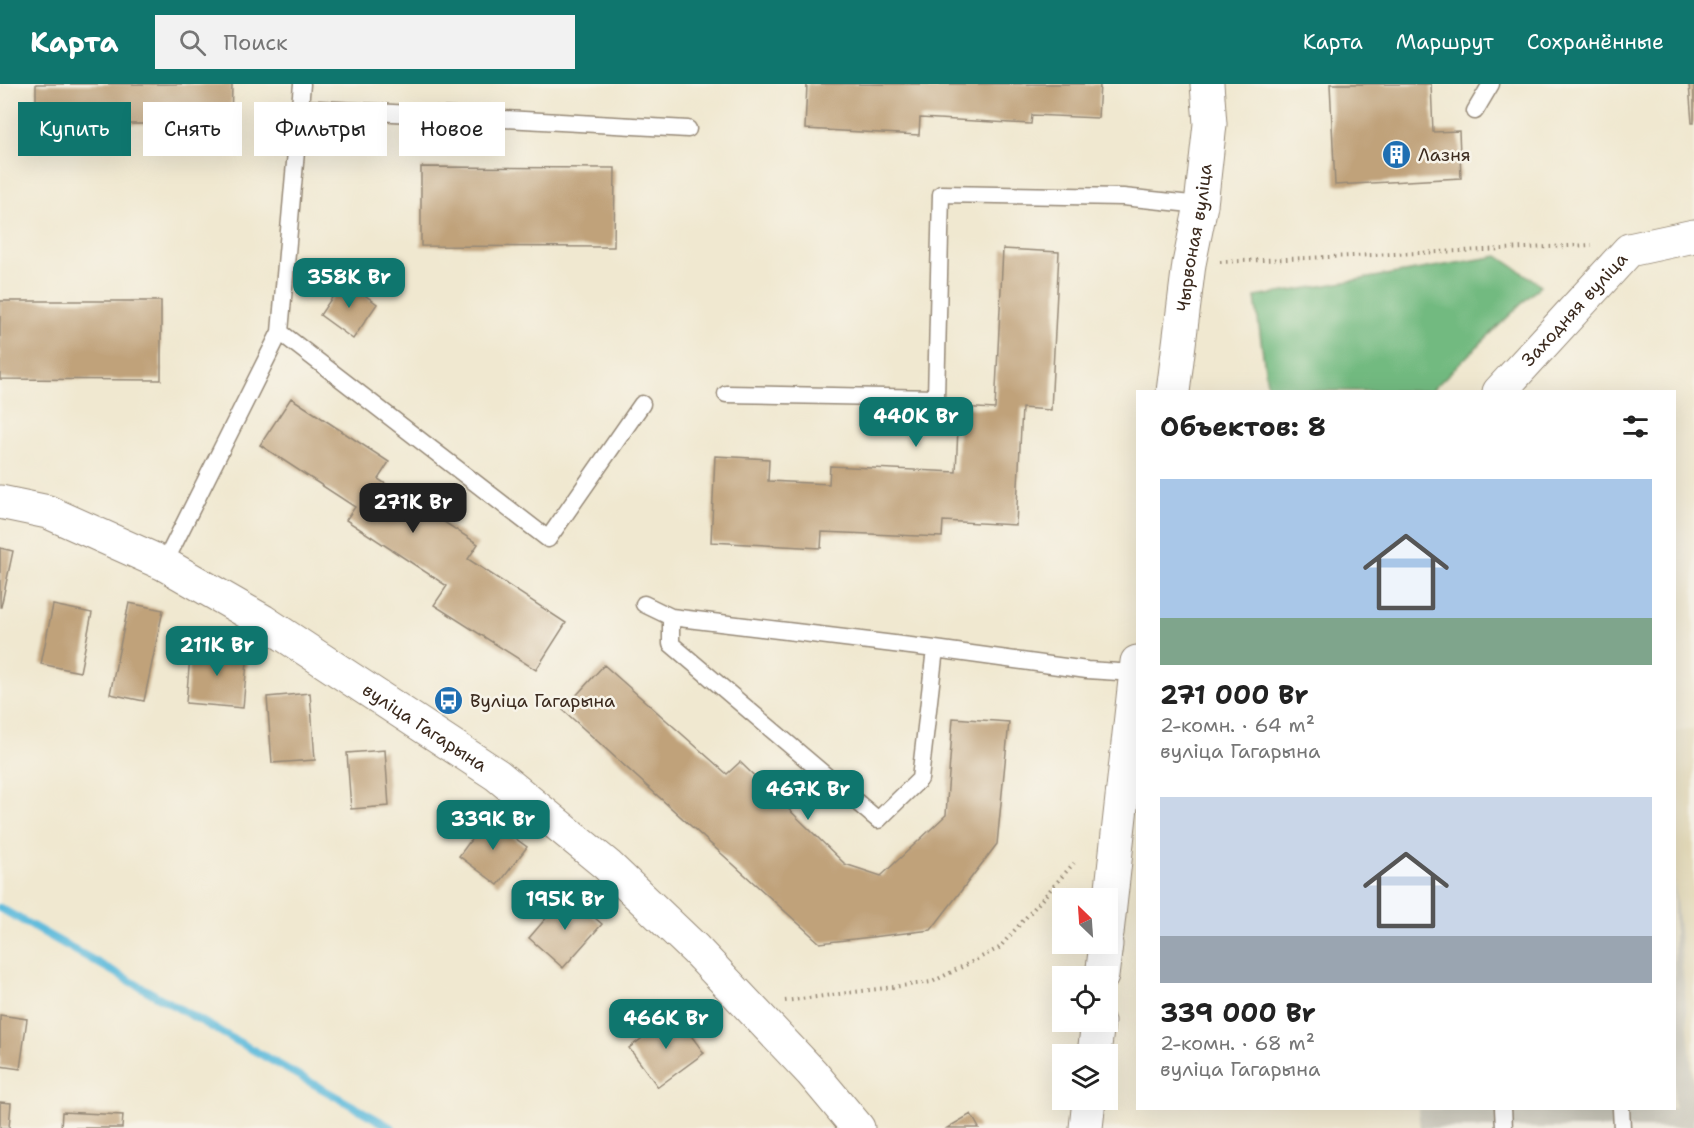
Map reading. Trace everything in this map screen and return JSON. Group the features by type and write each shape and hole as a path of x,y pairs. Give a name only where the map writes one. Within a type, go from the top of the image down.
{"street":[{"name":"Чырвоная вуліца","path":"1173,390 1189,264 1201,205 1210,124 1207,84"},
{"name":"Заходняя вуліца","path":"1502,390 1629,250 1694,236"},
{"name":"вуліца Гагарына","path":"0,502 48,513 164,564 263,621 497,775 607,864 695,949 812,1073 858,1128"},
{"path":"1113,888 1132,742 1136,667"},
{"path":"1086,1128 1088,1110"}],"lane":[{"path":"301,102 302,84"},
{"path":"1475,111 1491,84"},
{"path":"387,113 688,129"},
{"path":"164,564 280,332 296,156"},
{"path":"726,394 936,398 940,194 1123,197 1201,205"},
{"path":"280,332 548,538 642,404"},
{"path":"644,604 671,618 935,649 1086,670 1136,667"},
{"path":"671,618 671,644 878,820 920,779 935,649"},
{"path":"1503,1110 1504,1128"},
{"path":"1621,1110 1622,1128"}],"path":[{"path":"1218,273 1220,261 1598,245"},
{"path":"748,1005 932,982 999,948 1074,863"}],"shaded area":[{"path":"1694,729 1694,1092 1676,898 1676,732"},
{"path":"1676,898 1694,1092 1694,1128 1420,1128 1418,1110 1676,1110"}],"green space":[{"path":"1498,256 1541,285 1432,390 1268,390 1255,297"}],"building":[{"path":"36,84 232,84 232,102 143,102 143,124 131,124 131,102 36,102"},
{"path":"807,84 1100,84 1098,118 1032,115 1031,124 920,118 919,135 805,129"},
{"name":"Лазня","path":"1330,84 1431,84 1433,132 1459,131 1461,178 1335,185"},
{"path":"1689,84 1694,84 1694,123 1692,123"},
{"path":"421,167 615,168 614,247 421,246"},
{"path":"1003,249 1059,252 1051,410 1022,408 1016,525 943,521 942,537 822,532 821,548 711,542 715,456 769,459 768,481 829,484 830,466 956,472 959,407 995,409"},
{"path":"344,280 377,304 353,339 320,315"},
{"path":"0,301 161,301 161,380 0,379"},
{"path":"291,398 389,462 378,479 478,544 468,559 566,623 536,670 434,605 447,586 346,520 355,507 260,445"},
{"path":"0,548 13,551 1,607 0,607"},
{"path":"129,603 163,610 144,701 110,694"},
{"path":"53,605 92,613 80,672 41,664"},
{"path":"191,645 248,650 243,708 186,703"},
{"path":"604,665 727,774 740,762 845,864 881,876 946,815 953,718 1009,722 997,844 931,930 820,943 563,710"},
{"path":"310,693 315,760 272,763 267,697"},
{"path":"385,750 389,806 351,809 347,753"},
{"path":"487,818 527,847 498,885 459,856"},
{"path":"567,894 602,924 563,968 529,938"},
{"path":"675,1014 704,1053 658,1087 629,1048"},
{"path":"0,1015 27,1019 20,1069 0,1066"},
{"path":"0,1102 11,1103 9,1128 0,1128"},
{"path":"62,1112 123,1115 122,1128 61,1128"},
{"path":"971,1114 979,1128 947,1128"}],"waterway":[{"path":"0,908 392,1128"}],"place":[{"name":"Лазня","path":"1397,155"},
{"name":"Вуліца Гагарына","path":"449,701"}]}
